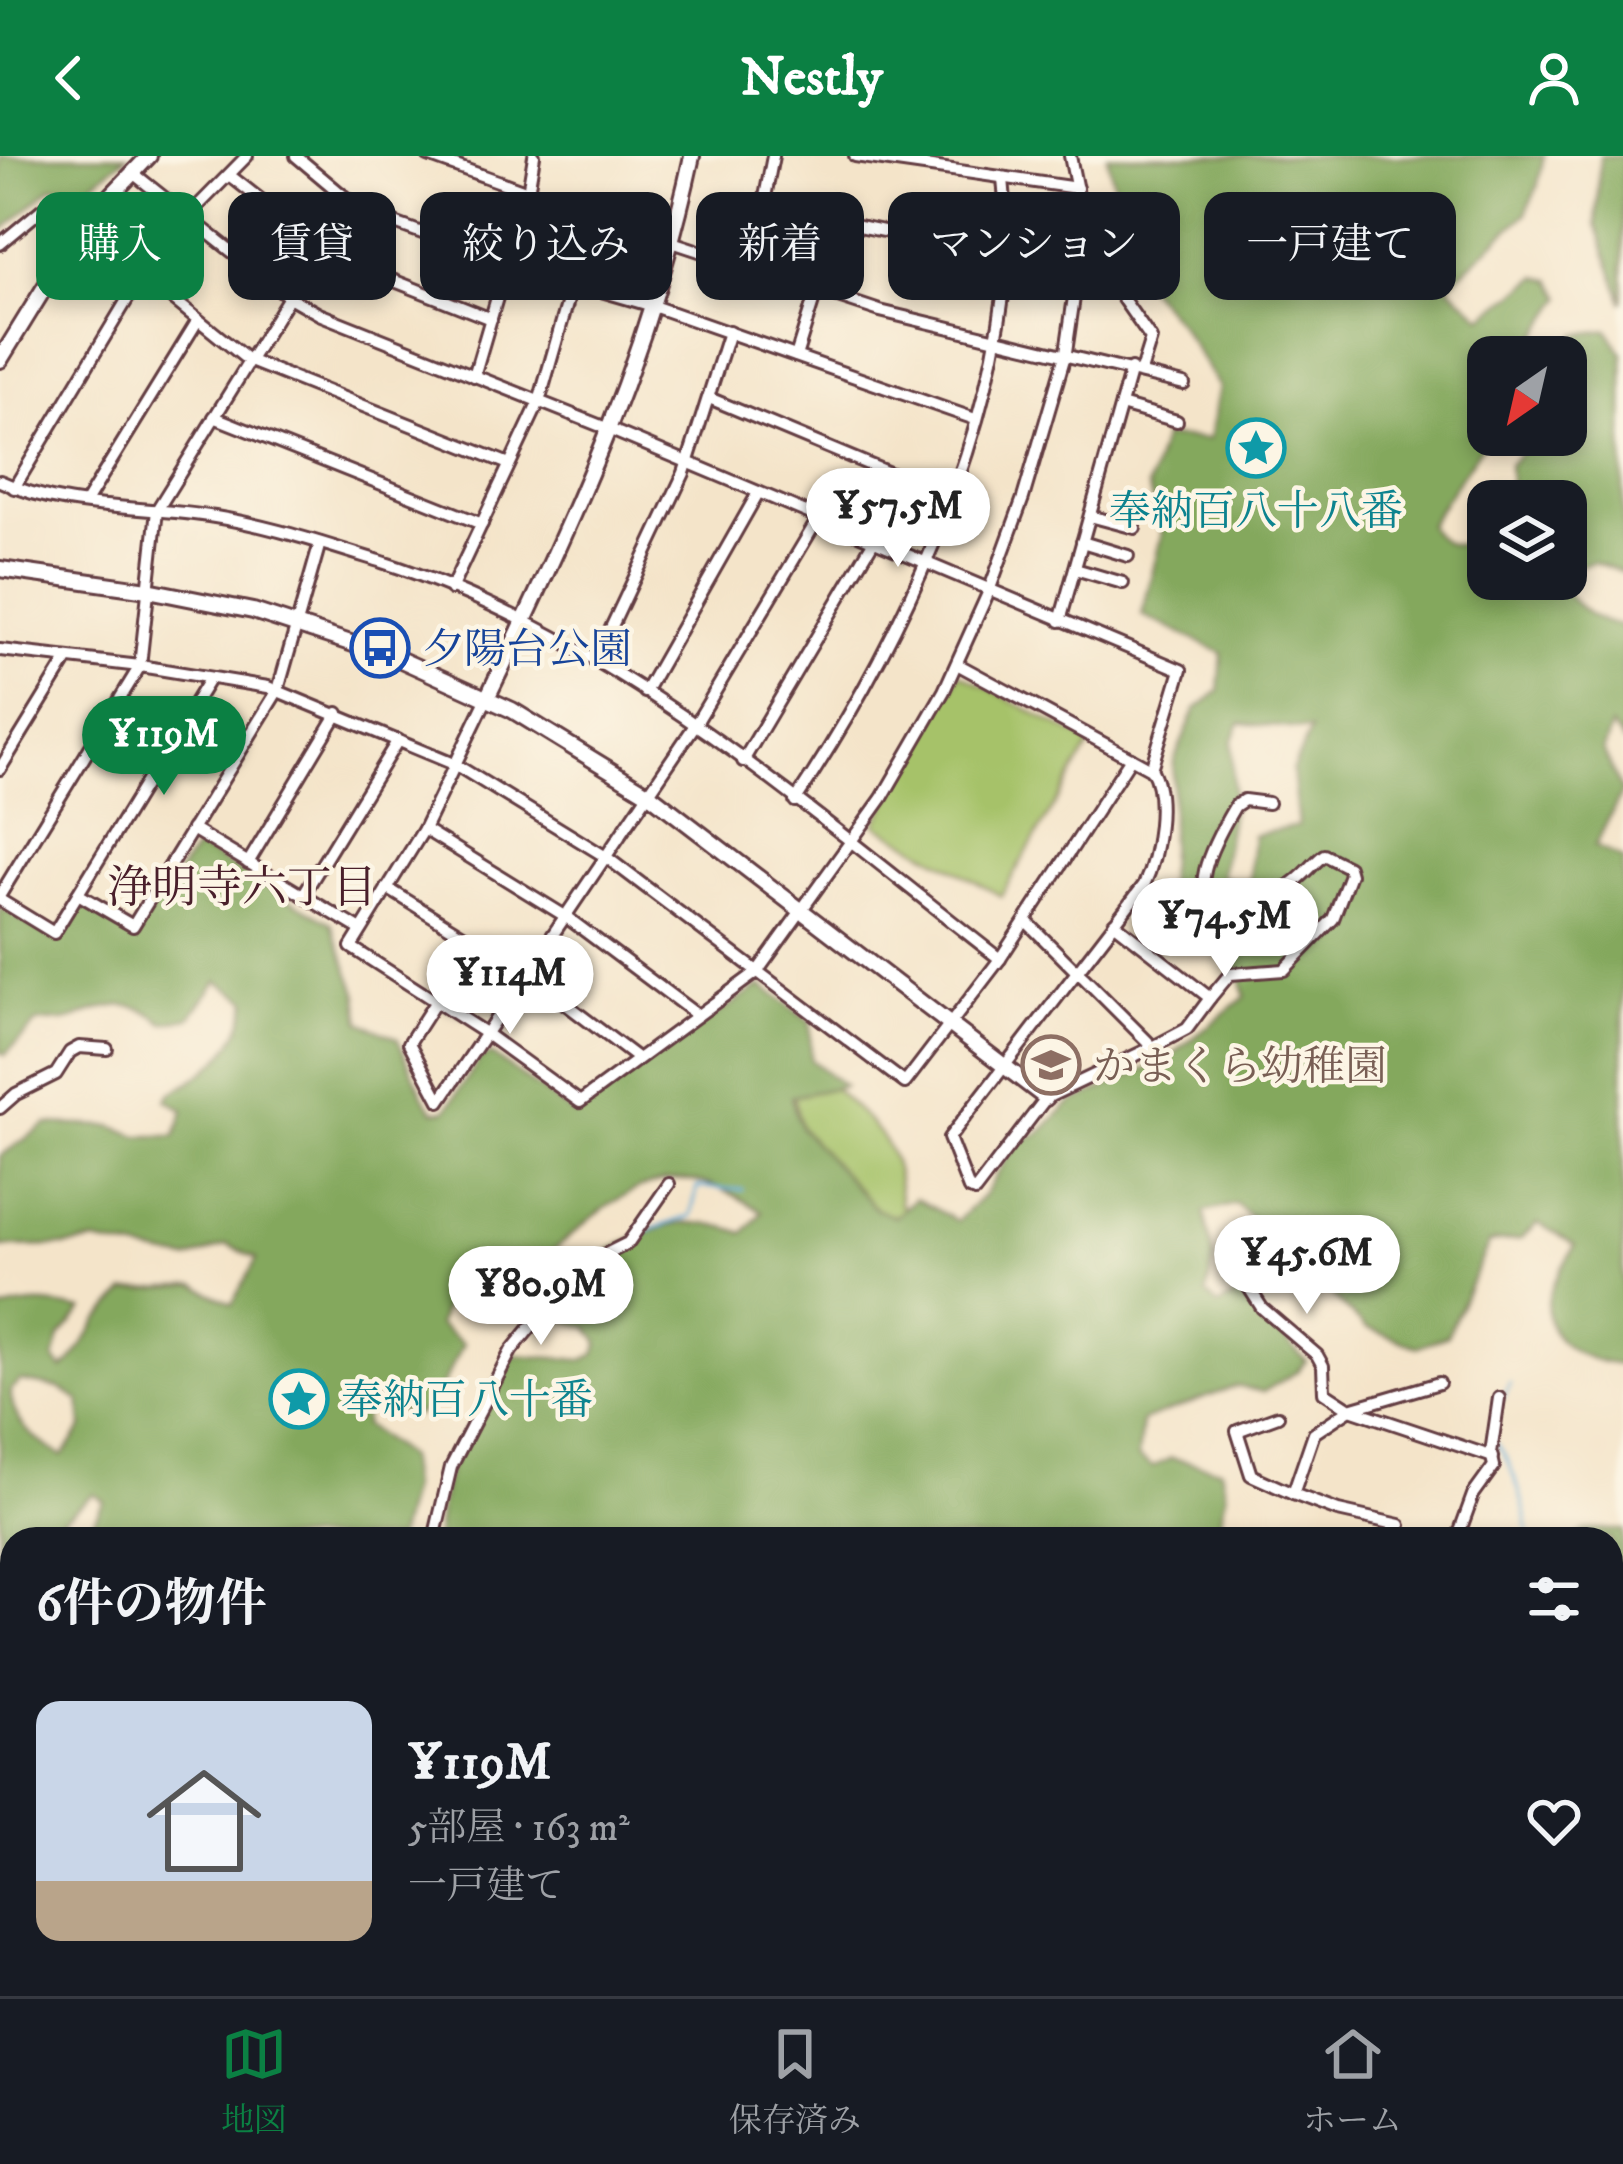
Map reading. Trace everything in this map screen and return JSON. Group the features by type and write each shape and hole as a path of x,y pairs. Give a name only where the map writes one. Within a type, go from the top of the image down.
{"street":[{"path":"114,192 149,156"},
{"path":"204,201 247,156"},
{"path":"296,156 364,211 420,232"},
{"path":"428,156 462,162 528,192 534,156"},
{"path":"692,156 674,235 611,430 424,829 351,946 580,1102 758,972 851,844 910,752 957,664 1030,479 1066,352 1075,300"},
{"path":"767,192 773,156"},
{"path":"855,156 1077,188"},
{"path":"1070,156 1078,192"},
{"path":"133,173 157,192"},
{"path":"229,175 334,257 491,319"},
{"path":"1003,178 1004,192"},
{"path":"0,244 36,214"},
{"path":"204,230 228,249"},
{"path":"674,235 696,245"},
{"path":"0,360 36,300"},
{"path":"14,488 127,300"},
{"path":"173,300 248,360 509,464"},
{"path":"210,678 54,933 0,897 140,666 157,510 287,300"},
{"path":"295,300 354,329 611,430 1181,670 1151,770"},
{"path":"474,376 497,300"},
{"path":"451,589 539,402 568,300"},
{"path":"631,300 975,419"},
{"path":"796,356 814,300"},
{"path":"848,300 1184,384"},
{"path":"795,801 874,674 926,564 975,419 1001,300"},
{"path":"1060,621 1121,405 1151,339 1124,300"},
{"path":"86,502 198,320"},
{"path":"595,662 688,463 729,332"},
{"path":"709,398 949,498"},
{"path":"1121,405 1177,421"},
{"path":"214,417 482,524"},
{"path":"0,481 86,502 218,518 320,543 388,563 525,621 695,725 1000,959"},
{"path":"645,692 758,493"},
{"path":"1090,516 1135,529"},
{"path":"436,1001 409,1043 440,1101 695,725 818,519"},
{"path":"743,761 873,542"},
{"path":"1082,542 1128,556"},
{"path":"78,894 133,926 278,690 320,543"},
{"path":"0,568 148,590 297,623 399,659 487,698 554,733 649,794 1046,1098"},
{"path":"1075,569 1123,583"},
{"path":"0,650 140,666 278,690 456,765 606,857 905,1083 1000,959 1131,758"},
{"path":"0,769 68,658"},
{"path":"957,664 1151,770 1159,807 1150,874 949,1138 969,1189 975,1191 1046,1098 1187,1029 1230,974 1284,970 1333,919 1350,874 1348,866 1324,855 1290,886 1238,902 1211,901 1204,890 1206,865 1235,806 1244,800 1268,802"},
{"path":"248,862 338,713"},
{"path":"303,896 398,740"},
{"path":"192,829 361,930"},
{"path":"424,829 565,916 697,1015"},
{"path":"387,888 526,974 637,1058"},
{"path":"1026,921 1154,1047"},
{"path":"1114,923 1210,998"},
{"path":"0,1108 16,1094 56,1074 70,1052 79,1047 107,1048"},
{"path":"437,1527 452,1468 511,1351 571,1282 598,1258 628,1243 669,1184"},
{"path":"1226,1252 1262,1308 1317,1355 1323,1366 1324,1392 1350,1408 1493,1456"},
{"path":"1293,1493 1314,1433 1350,1408 1439,1383"},
{"path":"1461,1527 1473,1495 1494,1466 1499,1398"},
{"path":"1278,1416 1237,1431 1251,1475 1338,1511 1400,1526"}],"green space":[{"path":"0,156 127,156 88,187 36,192 36,201 0,233"},
{"path":"1107,156 1544,156 1526,213 1456,279 1456,192 1204,192 1204,300 1456,300 1456,293 1483,317 1538,277 1552,280 1563,297 1537,336 1467,336 1467,456 1475,456 1428,525 1440,539 1467,545 1467,600 1573,600 1597,618 1623,625 1623,741 1611,726 1603,750 1622,792 1595,846 1623,859 1623,1365 1581,1354 1551,1327 1549,1297 1575,1245 1538,1223 1520,1239 1489,1243 1447,1335 1418,1347 1366,1328 1236,1204 1204,1212 1214,1260 1206,1294 1218,1306 1240,1294 1306,1361 1263,1392 1237,1386 1142,1421 1138,1457 1152,1467 1171,1458 1221,1469 1226,1495 1220,1522 1231,1527 437,1527 451,1463 484,1399 515,1355 583,1360 595,1354 599,1343 588,1327 553,1317 557,1301 582,1270 642,1234 695,1223 744,1233 762,1212 709,1185 663,1181 619,1199 539,1260 516,1269 488,1269 469,1297 446,1302 438,1325 463,1344 436,1398 418,1415 405,1414 376,1394 365,1409 364,1425 407,1457 410,1488 400,1527 90,1527 104,1501 93,1494 53,1526 44,1519 38,1527 0,1527 0,1311 41,1304 83,1310 60,1337 54,1359 62,1369 126,1292 195,1285 232,1304 257,1259 227,1245 188,1260 94,1242 0,1247 0,1156 47,1124 112,1126 138,1136 176,1136 184,1110 167,1100 170,1094 221,1057 238,1032 248,1000 217,981 190,1018 164,1023 132,1006 100,1009 72,1020 37,1023 5,1055 0,1052 0,907 54,939 83,902 134,931 197,847 331,923 358,995 361,1022 397,1038 434,1111 446,1110 480,1059 491,1054 575,1115 608,1086 761,985 810,1022 811,1060 844,1086 791,1097 801,1128 875,1208 895,1217 915,1198 957,1221 984,1195 1018,1141 1039,1134 1069,1104 1167,1059 1245,997 1233,950 1167,889 1174,760 1196,709 1219,691 1222,653 1142,615 1162,533 1148,487 1163,437 1209,439 1219,387 1158,300 1180,300 1180,192 1116,192","holes":["1240,723 1311,730 1292,771 1298,826 1253,835 1249,881 1221,877 1233,804 1232,742","20,1381 59,1388 80,1401 82,1428 62,1456 20,1422 10,1391"]},
{"path":"1600,156 1623,156 1623,303 1596,224"},
{"path":"1608,330 1623,354 1623,573 1587,564 1587,480 1510,480 1509,465 1517,456 1587,456 1587,336 1576,336"},
{"path":"960,673 1091,743 1001,896 875,824"},
{"path":"828,1082 880,1135 895,1163 900,1204 925,1225 900,1259 802,1133 792,1089"}],"waterway":[{"path":"641,1233 691,1216 697,1187 743,1190"},
{"path":"1503,1398 1510,1383"},
{"path":"1496,1443 1518,1489 1527,1527"}],"place":[{"name":"奉納百八十八番","path":"1256,448"},
{"name":"夕陽台公園","path":"380,648"},
{"name":"かまくら幼稚園","path":"1051,1065"},
{"name":"奉納百八十番","path":"299,1399"}],"district":[{"name":"浄明寺六丁目","path":"242,886"}]}
